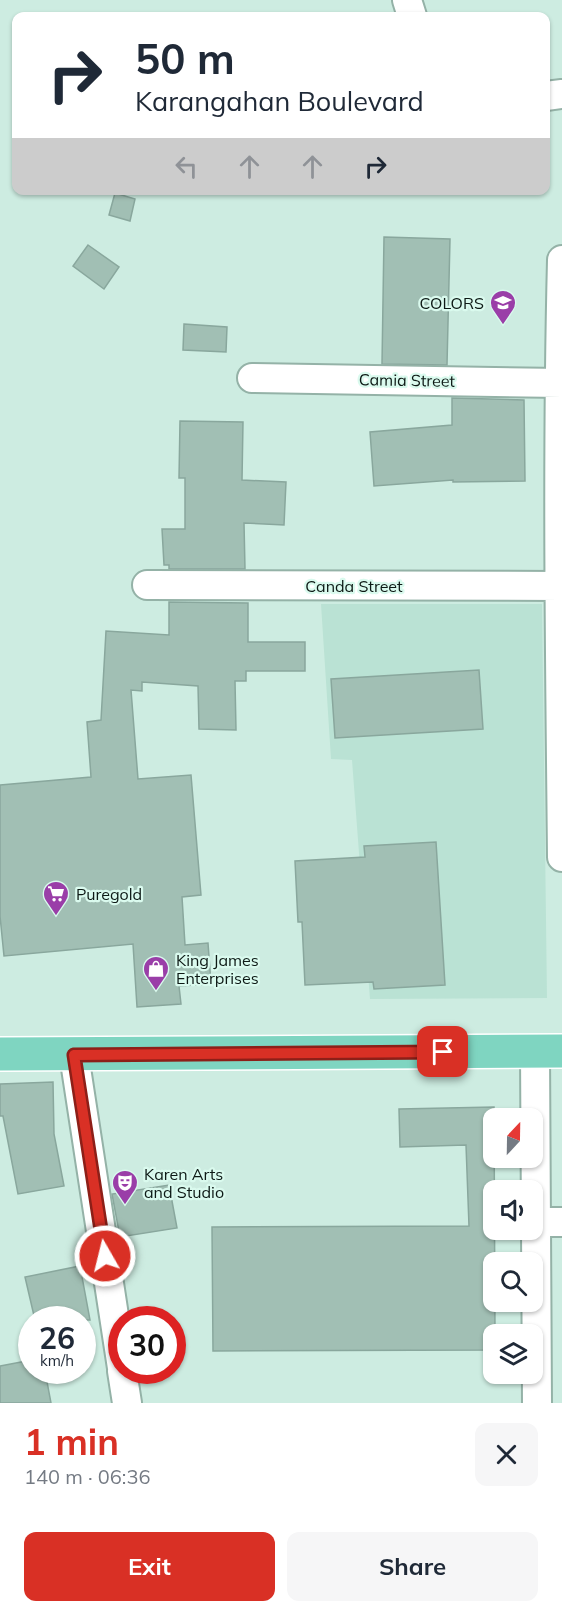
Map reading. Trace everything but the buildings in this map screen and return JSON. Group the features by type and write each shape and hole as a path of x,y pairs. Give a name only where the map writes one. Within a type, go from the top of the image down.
{"main road":[{"path":"0,1054 549,1051"}],"street":[{"path":"562,260 560,383 562,856"},
{"name":"Camia Street","path":"252,378 560,383"},
{"name":"Canda Street","path":"147,585 560,586"},
{"path":"537,1403 549,1222 549,1051"},
{"path":"74,1055 112,1306"},
{"path":"124,1384 127,1403"}],"shaded area":[{"path":"321,604 542,604 547,998 370,999 352,760 331,759"}],"place":[{"name":"COLORS","path":"503,326"},
{"name":"Puregold","path":"56,917"},
{"name":"King James Enterprises","path":"156,992"},
{"name":"Karen Arts and Studio","path":"125,1206"}],"route":[{"path":"105,1256 74,1055 443,1052"}]}
